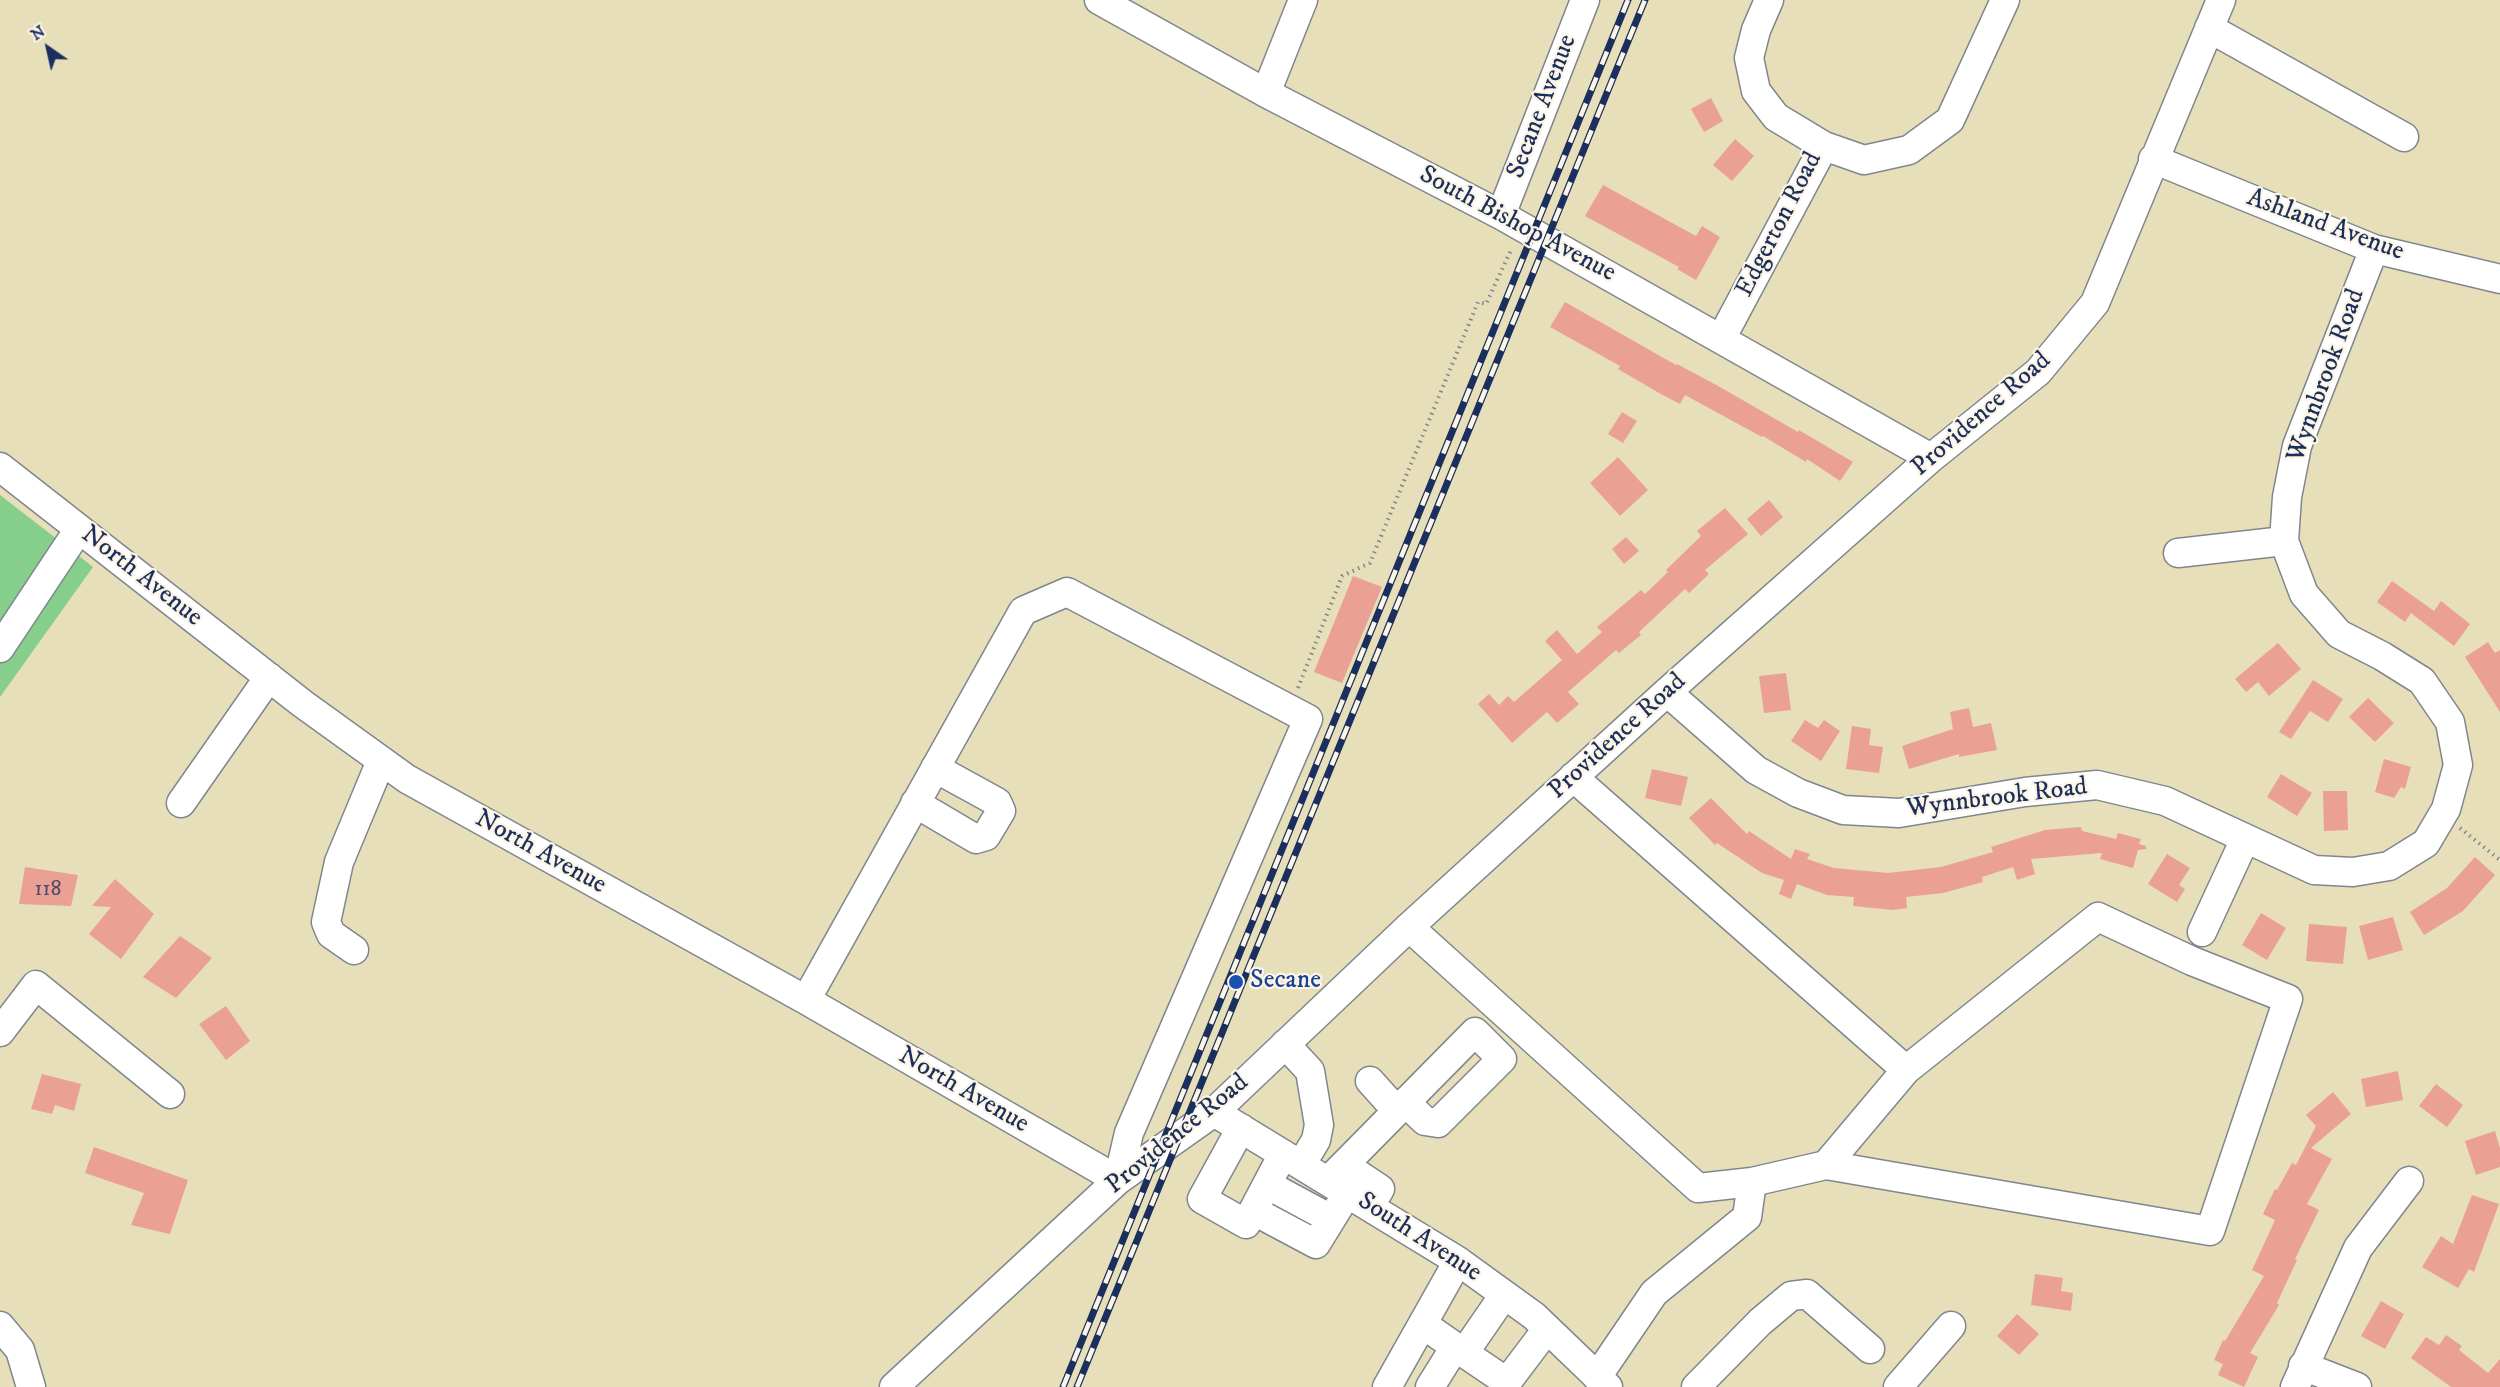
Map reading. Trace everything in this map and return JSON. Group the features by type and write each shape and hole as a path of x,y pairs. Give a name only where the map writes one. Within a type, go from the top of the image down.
{"street":[{"name":"South Bishop Avenue","path":"1099,0 1266,93 1501,215 1931,458"},
{"path":"1266,93 1303,0"},
{"name":"Secane Avenue","path":"1501,215 1585,0"},
{"name":"Edgerton Road","path":"1721,339 1824,146 1776,117 1756,91 1749,58 1756,30 1768,0"},
{"path":"1824,146 1864,160 1909,150 1950,120 2005,0"},
{"name":"Providence Road","path":"894,1387 977,1313 1118,1180 1214,1112 1409,927 1667,692 1931,458 2038,372 2095,303 2221,0"},
{"path":"2209,28 2404,137"},
{"name":"Ashland Avenue","path":"2153,159 2374,249 2500,279"},
{"name":"Wynnbrook Road","path":"1667,692 1756,770 1798,794 1843,810 1899,813 2025,792 2097,785 2165,801 2314,870 2353,872 2389,866 2426,843 2446,809 2458,765 2450,722 2422,681 2382,656 2339,634 2304,594 2284,541 2288,497 2297,446 2374,249"},
{"name":"North Avenue","path":"0,467 269,677 407,779 806,1000 1118,1180"},
{"path":"0,648 79,529"},
{"path":"2178,553 2284,541"},
{"path":"806,1000 1023,610 1067,592 1308,719 1129,1133 1118,1180"},
{"path":"181,803 269,677"},
{"path":"354,950 331,934 326,922 339,862 381,761"},
{"path":"915,803 976,839 986,836 1001,811 997,802 935,768"},
{"path":"1573,777 1906,1070"},
{"path":"2202,932 2245,839"},
{"path":"1409,927 1698,1188 1752,1182 1826,1165 2210,1231 2288,999 2192,961 2098,917 1906,1070 1826,1165"},
{"path":"0,1032 36,985 170,1094"},
{"path":"1240,1128 1202,1199 1246,1224 1268,1185 1319,1133 1310,1071 1285,1044"},
{"path":"1254,1211 1316,1244 1347,1186 1401,1106 1370,1081"},
{"name":"South Avenue","path":"1214,1112 1292,1159 1347,1186 1458,1261 1547,1329 1602,1382"},
{"path":"1602,1382 1654,1293 1747,1217 1752,1182"},
{"path":"2357,1387 2299,1376 2358,1248 2409,1182"},
{"path":"1268,1185 1331,1219"},
{"path":"1396,1384 1458,1261"},
{"path":"1696,1387 1760,1322 1791,1296 1808,1294 1870,1349"},
{"path":"1430,1387 1504,1295"},
{"path":"1424,1325 1507,1382 1547,1329"},
{"path":"0,1326 20,1350 31,1387"},
{"path":"1898,1387 1951,1326"}],"path":[{"path":"1290,709 1342,576 1370,563 1478,302 1486,304 1511,250"},
{"path":"2443,815 2500,860"}],"green space":[{"path":"0,495 93,567 0,697"}],"building":[{"path":"1711,98 1723,121 1704,132 1691,109"},
{"path":"1735,139 1754,156 1732,181 1713,165"},
{"path":"1603,185 1696,236 1702,226 1720,237 1696,280 1677,269 1679,267 1585,216"},
{"path":"1565,302 1853,462 1840,481 1807,459 1806,462 1763,436 1685,395 1680,404 1659,393 1618,369 1620,366 1550,327"},
{"path":"1622,412 1637,421 1623,443 1608,434"},
{"path":"1618,457 1648,490 1620,516 1590,483"},
{"path":"1769,500 1783,517 1761,536 1747,519"},
{"path":"1725,508 1748,534 1705,570 1709,574 1689,593 1685,589 1639,632 1641,635 1619,653 1616,650 1568,692 1579,704 1557,723 1547,712 1512,743 1478,704 1489,694 1499,705 1508,696 1514,702 1562,660 1545,641 1557,630 1577,654 1602,632 1597,627 1641,590 1645,594 1668,572 1666,570 1701,536 1697,531"},
{"path":"1626,537 1639,551 1624,564 1612,549"},
{"path":"1353,576 1382,587 1342,683 1314,672"},
{"path":"2392,581 2434,611 2441,601 2470,624 2454,646 2411,613 2405,622 2377,602"},
{"path":"2488,642 2495,653 2500,650 2500,712 2465,657"},
{"path":"2278,643 2301,669 2269,696 2258,682 2246,692 2235,679"},
{"path":"1786,673 1791,710 1764,713 1759,676"},
{"path":"2313,680 2343,699 2328,722 2310,711 2291,739 2279,732"},
{"path":"2368,698 2394,723 2375,742 2349,717"},
{"path":"1969,708 1973,727 1991,723 1997,750 1959,757 1959,754 1909,769 1902,746 1953,729 1950,712"},
{"path":"1805,720 1818,728 1824,720 1840,731 1821,761 1791,741"},
{"path":"1852,726 1871,729 1869,745 1883,747 1879,773 1846,769"},
{"path":"2384,759 2411,767 2405,789 2401,787 2394,798 2375,792"},
{"path":"1652,769 1688,777 1681,806 1645,798"},
{"path":"2281,774 2312,793 2297,816 2267,797"},
{"path":"2323,791 2347,791 2348,830 2324,831"},
{"path":"1711,798 1747,834 1749,831 1791,859 1795,849 1810,854 1807,859 1834,868 1888,873 1941,867 1993,852 1991,847 2045,830 2081,827 2082,831 2116,839 2118,833 2141,839 2139,844 2146,846 2146,849 2138,850 2133,868 2100,859 2102,853 2031,859 2035,874 2017,880 2013,867 1982,877 1983,882 1943,893 1906,897 1907,908 1893,910 1853,906 1854,897 1827,895 1797,884 1791,899 1779,894 1784,880 1762,873 1717,843 1715,845 1689,818"},
{"path":"2167,854 2190,868 2179,885 2185,889 2177,902 2148,884"},
{"path":"2475,857 2495,875 2463,911 2424,935 2410,912 2447,888"},
{"path":"25,867 78,875 71,906 19,904"},
{"path":"115,879 154,914 121,959 89,934 111,907 92,906"},
{"path":"2261,913 2286,928 2267,960 2242,945"},
{"path":"2393,917 2403,950 2368,960 2359,926"},
{"path":"2309,924 2347,927 2343,964 2306,961"},
{"path":"180,936 212,958 176,998 143,977"},
{"path":"226,1006 250,1041 226,1060 199,1024"},
{"path":"2398,1071 2403,1100 2366,1107 2361,1079"},
{"path":"42,1074 81,1084 74,1111 55,1105 52,1114 31,1109"},
{"path":"2436,1084 2463,1105 2447,1127 2419,1106"},
{"path":"2333,1092 2351,1114 2311,1148 2332,1159 2307,1204 2319,1210 2295,1259 2297,1260 2277,1303 2279,1305 2250,1353 2258,1357 2244,1387 2218,1375 2223,1364 2214,1360 2223,1340 2225,1341 2264,1276 2252,1270 2275,1220 2263,1214 2275,1189 2277,1190 2292,1163 2296,1165 2316,1126 2306,1115"},
{"path":"2495,1131 2500,1148 2500,1167 2476,1175 2465,1141"},
{"path":"94,1147 188,1180 170,1234 131,1225 144,1193 85,1173"},
{"path":"2472,1195 2499,1204 2474,1272 2469,1269 2458,1288 2422,1267 2441,1236 2453,1244"},
{"path":"2035,1274 2063,1278 2061,1291 2073,1293 2071,1311 2031,1305"},
{"path":"2381,1301 2404,1314 2385,1349 2361,1336"},
{"path":"2017,1314 2039,1334 2019,1355 1997,1336"},
{"path":"2446,1335 2462,1346 2459,1350 2488,1373 2500,1359 2500,1387 2451,1387 2411,1358 2426,1337 2439,1345"}],"railway":[{"path":"1063,1387 1628,0"},
{"path":"1077,1387 1645,0"}],"place":[{"name":"Secane","path":"1236,982"}]}
